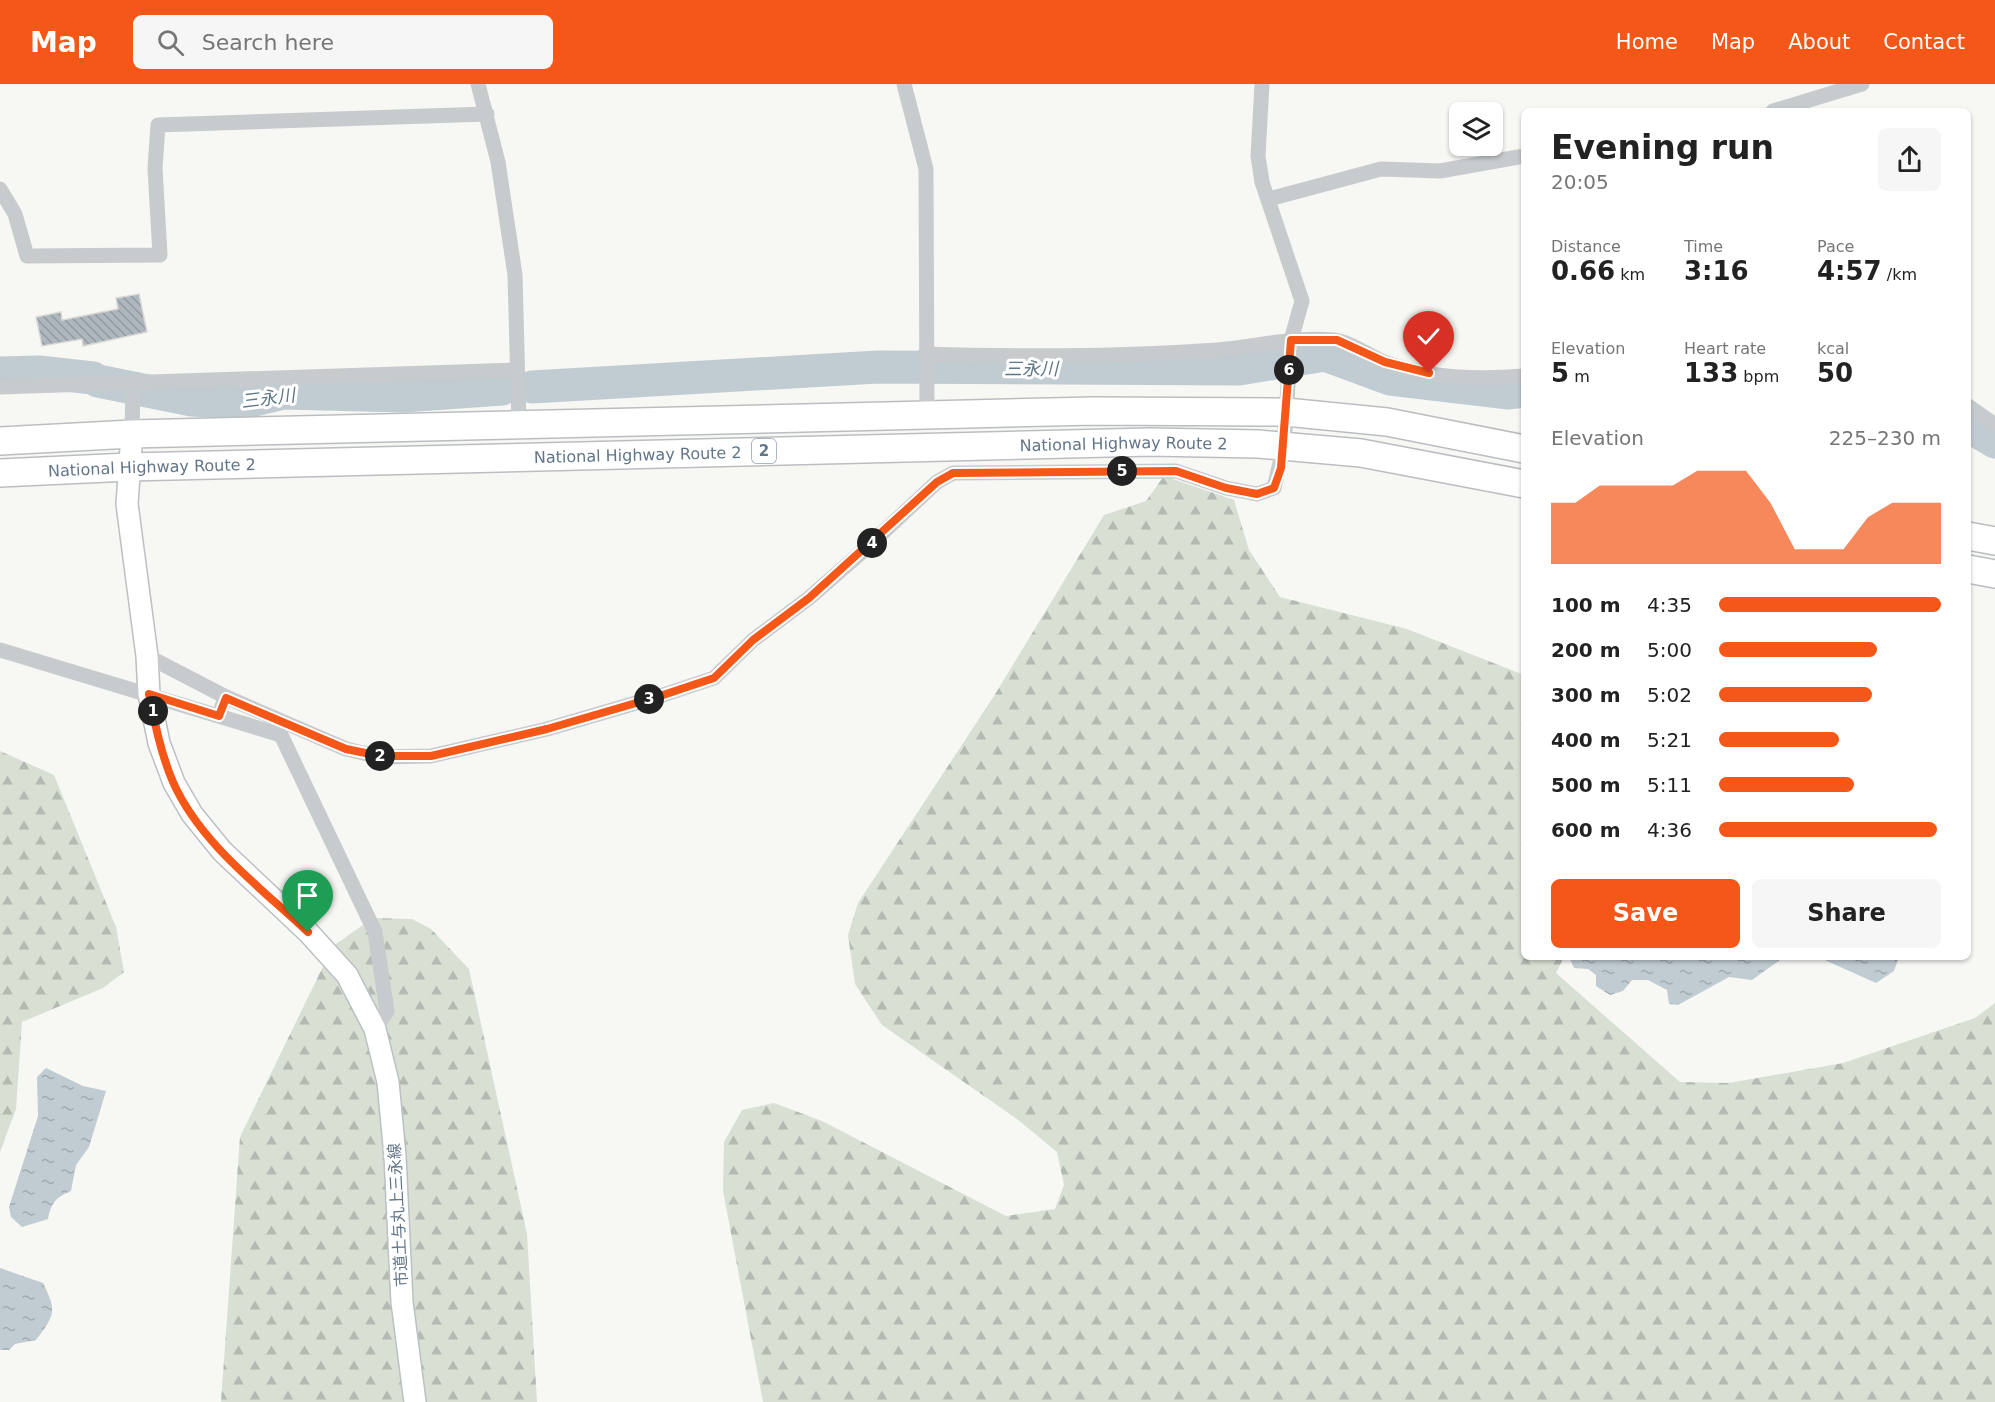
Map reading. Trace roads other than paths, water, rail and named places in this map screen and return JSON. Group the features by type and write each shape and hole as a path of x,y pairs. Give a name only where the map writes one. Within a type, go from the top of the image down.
{"highway":[{"name":"National Highway Route 2","path":"0,441 132,434 519,426 926,404 1094,411 1287,401 1521,448"},
{"name":"National Highway Route 2","path":"0,473 129,467 1150,442 1284,446 1361,453 1521,483"},
{"path":"1971,537 1995,541"},
{"path":"1971,569 1995,574"}],"street":[{"path":"478,84 498,162 515,275 519,426"},
{"path":"904,84 926,169 926,404"},
{"path":"147,656 226,698 346,749 380,756 431,756 525,734 714,678 753,640 809,598 937,482 953,473 1176,471 1226,488 1257,494 1274,488 1284,446 1290,344 1302,301 1262,182 1258,156 1262,84"},
{"path":"1783,108 1862,84"},
{"path":"0,189 15,214 27,256 160,255 155,168 158,125 487,114"},
{"path":"1269,199 1381,169 1440,171 1521,157"},
{"path":"925,358 1217,350 1337,340 1385,362 1429,373 1473,378 1521,376"},
{"path":"0,387 516,370"},
{"path":"132,434 133,382"},
{"path":"1971,407 1995,425"},
{"name":"市道土与丸上三永線","path":"132,434 127,504 147,656 149,694 159,743 174,783 192,814 222,851 308,932 347,975 375,1029 388,1082 395,1156 402,1302 415,1402"},
{"path":"0,650 281,735 375,932 387,1011 375,1029"},
{"path":"219,716 226,698"}],"water":[{"path":"1570,960 1780,960 1752,980 1729,977 1678,1005 1669,1004 1667,990 1648,980 1632,980 1623,991 1610,995 1596,986 1596,975 1588,969 1574,968"},
{"path":"1825,960 1898,960 1894,971 1876,983"},
{"path":"46,1068 83,1086 106,1091 89,1147 76,1165 71,1191 55,1201 48,1219 22,1227 11,1217 9,1207 38,1116 37,1077"},
{"path":"0,1268 43,1283 52,1307 50,1318 36,1340 15,1344 9,1350 0,1350"}],"waterway":[{"name":"三永川","path":"532,387 878,367 1239,369 1325,355 1390,379 1509,393 1521,391"},
{"name":"三永川","path":"0,373 39,372 93,378 98,381 192,400 242,403 284,393 403,396 502,389"},
{"name":"三永川","path":"1971,428 1995,442"}]}
